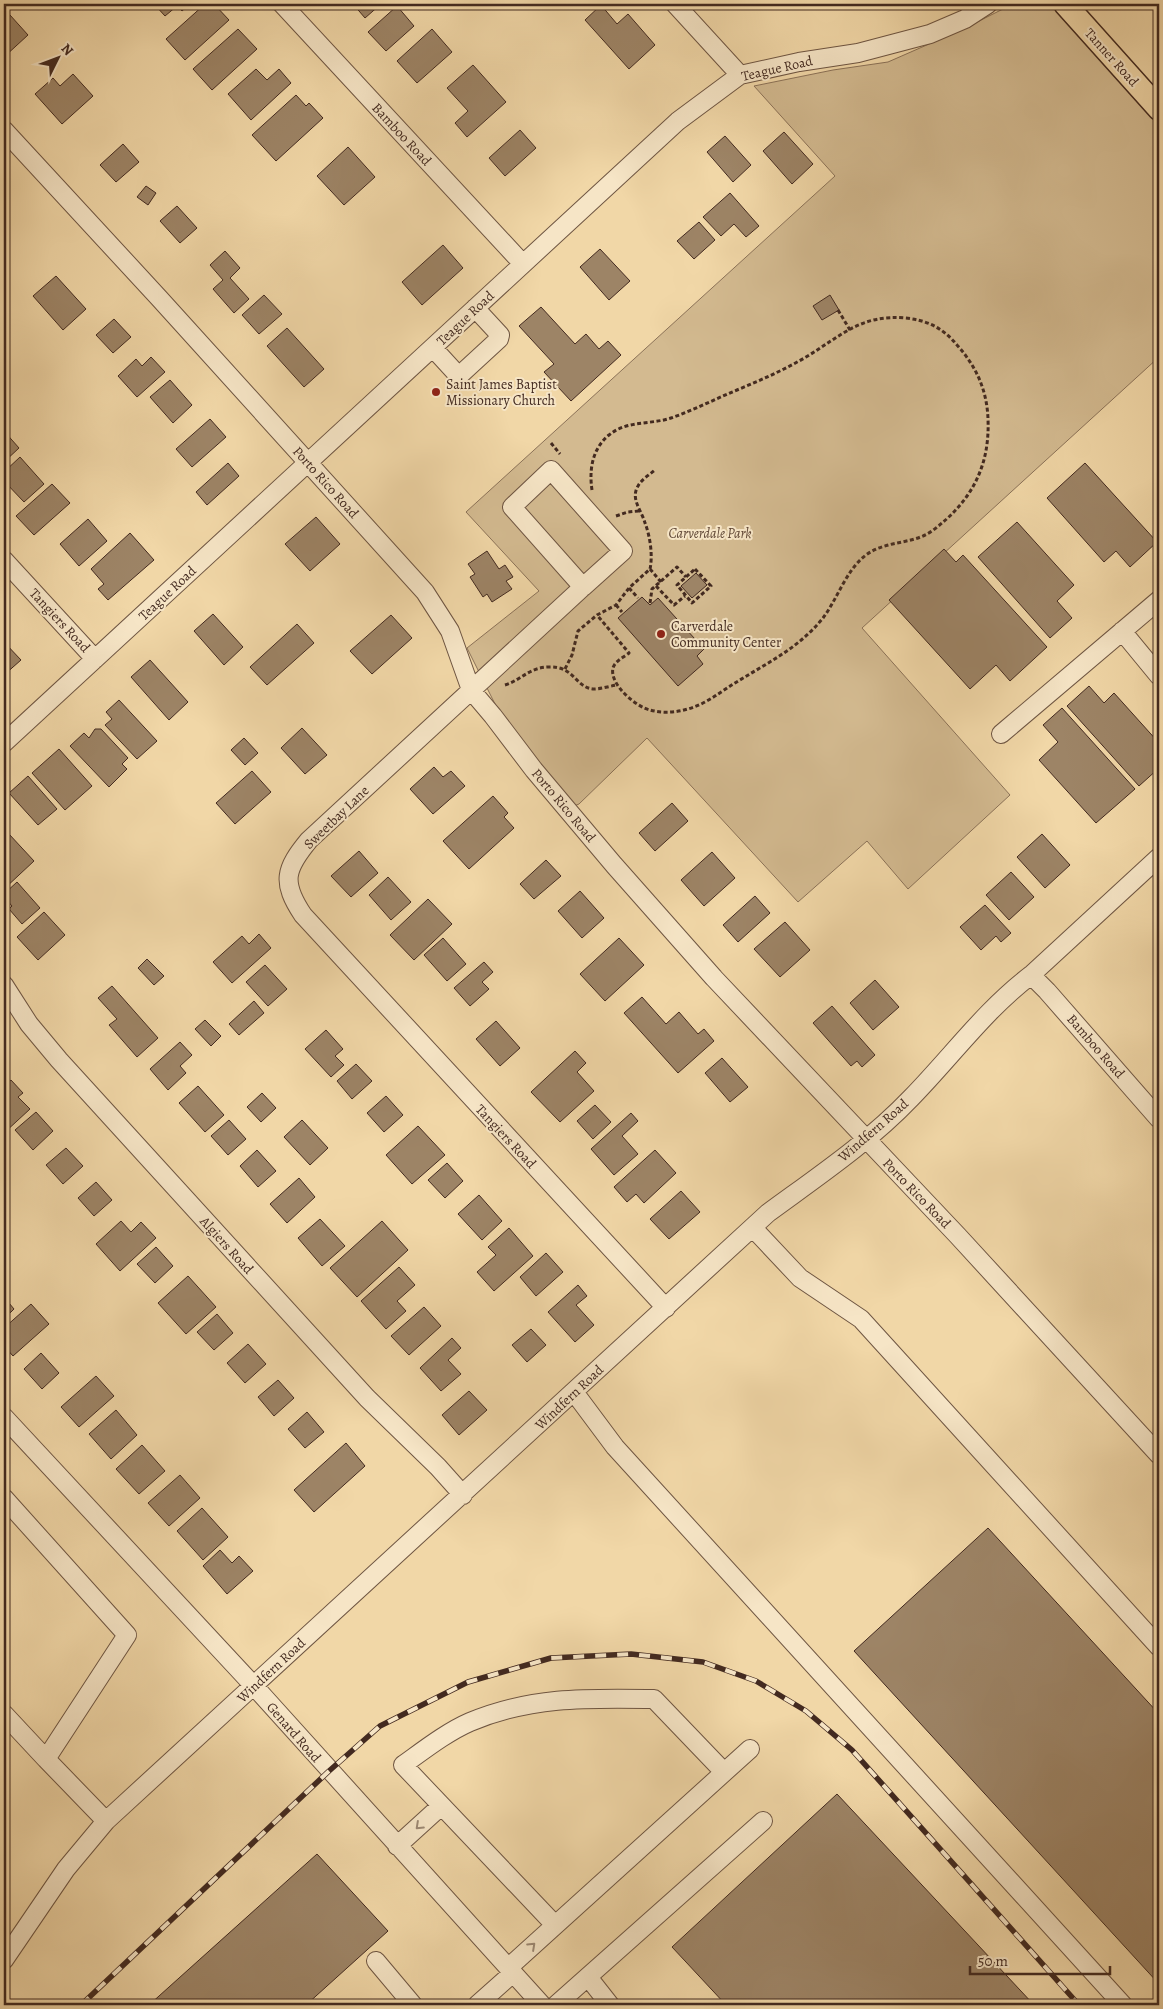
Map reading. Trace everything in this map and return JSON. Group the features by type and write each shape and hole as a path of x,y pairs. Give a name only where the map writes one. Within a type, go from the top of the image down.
{"main road":[{"name":"Tanner Road","path":"1065,4 1159,109"}],"street":[{"name":"Bamboo Road","path":"282,4 523,264"},
{"path":"674,4 740,75"},
{"name":"Teague Road","path":"4,743 678,121 740,75 799,62 858,53 930,34 965,19 988,4"},
{"name":"Porto Rico Road","path":"4,130 425,592 450,631 471,690 534,770 614,865 714,978 1159,1455"},
{"path":"433,348 455,372 461,374 500,339 500,335 475,308"},
{"name":"Sweetbay Lane","path":"347,964 303,915 292,898 289,872 295,857 309,840 623,551 551,470 512,508 583,587"},
{"name":"Tangiers Road","path":"4,560 95,659"},
{"path":"1001,734 1159,600"},
{"path":"1122,631 1159,676"},
{"name":"Windfern Road","path":"4,1960 66,1869 106,1820 463,1495 768,1213 866,1140 910,1099 976,1024 1008,992 1031,975 1159,857"},
{"name":"Tangiers Road","path":"347,964 666,1308"},
{"name":"Bamboo Road","path":"1031,975 1159,1119"},
{"name":"Algiers Road","path":"4,984 29,1024 59,1060 367,1398 438,1467 463,1495"},
{"path":"753,1228 800,1278 861,1319 1159,1647"},
{"path":"574,1392 615,1447 1123,2005"},
{"name":"Genard Road","path":"4,1417 254,1686 542,2005"},
{"path":"4,1498 127,1635 46,1759"},
{"path":"555,1925 403,1765 469,1722 524,1704 584,1698 654,1699 724,1772"},
{"path":"4,1714 106,1820"},
{"path":"477,2005 555,1925 750,1749"},
{"path":"397,1846 441,1806"},
{"path":"556,2005 762,1821"},
{"path":"376,1962 414,2005"},
{"path":"588,1977 610,2005"}],"path":[{"path":"838,310 850,330"},
{"path":"592,490 592,462 602,443 617,430 635,423 671,418 766,378 850,330 879,318 888,316 923,320 944,332 976,370 985,396 988,430 986,449 980,474 969,496 958,509 928,534 884,546 868,554 856,565 833,604 805,637 786,653 712,698 686,710 673,712 655,711 639,706 630,700 618,685 613,670 617,662 629,652 597,615"},
{"path":"655,470 637,487 635,497 648,534 651,553 650,569 661,582"},
{"path":"616,516 639,511"},
{"path":"650,603 652,589 677,567 686,577"},
{"path":"565,669 572,655 578,631 597,615 616,605 629,588 650,569"},
{"path":"695,569 711,586 692,603 685,596 676,586 695,569"},
{"path":"656,586 674,605 685,596"},
{"path":"629,588 638,598"},
{"path":"616,605 622,612"},
{"path":"500,686 509,684 520,676 541,668 565,669 588,688 618,685"}],"green space":[{"name":"Carverdale Park","path":"1013,4 1051,5 1159,121 1159,357 862,628 1010,795 908,889 867,841 798,902 647,738 579,804 574,806 570,803 495,704 467,648 539,591 466,512 835,176 754,86 833,70 888,62 961,30"}],"building":[{"path":"154,4 190,4 182,11 177,6 165,16"},
{"path":"205,4 214,4 229,20 185,60 166,39"},
{"path":"353,4 381,4 365,18"},
{"path":"601,5 617,24 628,14 655,45 629,69 585,20"},
{"path":"397,6 414,26 386,51 368,32"},
{"path":"10,15 28,35 4,57 4,21"},
{"path":"238,29 257,49 212,90 193,69"},
{"path":"432,29 452,52 417,83 397,61"},
{"path":"473,65 506,102 467,137 455,123 468,111 447,88"},
{"path":"256,69 267,80 279,69 291,83 251,120 228,94"},
{"path":"73,74 93,96 62,124 35,94 53,78 60,86"},
{"path":"296,95 306,106 309,103 323,118 276,161 252,135"},
{"path":"520,130 536,148 505,176 489,158"},
{"path":"784,132 813,164 792,184 763,151"},
{"path":"725,136 751,165 733,182 707,152"},
{"path":"123,144 139,162 116,182 100,165"},
{"path":"348,147 375,177 344,205 317,176"},
{"path":"146,186 156,193 148,205 137,197"},
{"path":"730,193 759,226 746,237 734,224 721,236 703,217"},
{"path":"177,206 197,228 180,243 160,221"},
{"path":"699,222 715,240 694,259 677,241"},
{"path":"443,245 463,268 422,305 402,282"},
{"path":"600,249 630,281 609,300 580,267"},
{"path":"225,251 240,268 230,278 249,299 234,313 213,289 223,280 210,265"},
{"path":"56,276 86,309 63,330 33,296"},
{"path":"264,295 282,314 259,334 242,315"},
{"path":"830,295 839,310 822,320 813,306"},
{"path":"541,307 575,344 586,334 599,349 608,341 621,355 571,401 544,372 554,364 519,326"},
{"path":"114,319 131,337 113,353 96,335"},
{"path":"287,328 324,369 304,387 267,346"},
{"path":"151,357 165,372 137,397 118,376 136,359 142,366"},
{"path":"170,380 192,405 173,423 150,397"},
{"path":"210,419 226,437 192,467 176,449"},
{"path":"4,431 19,448 4,462"},
{"path":"20,457 44,484 24,502 4,481 4,472"},
{"path":"228,463 239,476 207,505 196,492"},
{"path":"1085,463 1157,542 1130,567 1116,551 1104,562 1047,498"},
{"path":"52,484 70,503 34,535 16,516"},
{"path":"316,517 340,544 310,571 285,544"},
{"path":"88,519 107,541 79,566 60,544"},
{"path":"1017,522 1074,585 1057,601 1072,618 1050,638 978,557"},
{"path":"130,533 154,560 108,600 98,589 104,584 91,569"},
{"path":"944,549 956,562 963,555 1047,647 1010,681 996,665 970,689 889,600"},
{"path":"487,551 499,569 505,565 513,577 506,581 512,589 492,602 487,594 483,597 470,577 475,574 468,564"},
{"path":"696,573 707,585 692,598 681,586"},
{"name":"Carverdale Community Center","path":"642,597 650,605 658,598 704,649 697,656 703,664 678,686 618,618"},
{"path":"213,614 243,647 224,665 194,631"},
{"path":"391,615 412,638 372,674 350,651"},
{"path":"297,624 314,643 267,685 250,667"},
{"path":"4,642 21,660 4,675"},
{"path":"150,660 188,702 169,720 131,677"},
{"path":"1089,686 1104,703 1114,693 1159,743 1159,768 1139,786 1067,706"},
{"path":"119,700 157,741 137,759 105,725 112,719 106,712"},
{"path":"1062,708 1135,789 1096,823 1039,760 1058,742 1043,725"},
{"path":"302,728 327,755 305,774 281,748"},
{"path":"95,729 101,729 128,758 122,764 127,769 109,787 70,746 84,733 89,738"},
{"path":"244,738 258,753 245,765 231,750"},
{"path":"59,749 92,786 65,810 32,773"},
{"path":"434,767 443,777 451,771 465,786 433,814 410,789"},
{"path":"252,771 271,792 235,824 216,803"},
{"path":"28,776 57,809 38,825 9,793"},
{"path":"493,796 508,813 504,817 514,828 469,869 443,841"},
{"path":"672,803 688,821 655,851 639,833"},
{"path":"9,834 34,861 4,889 4,839"},
{"path":"1042,834 1070,865 1045,888 1017,857"},
{"path":"359,851 378,873 351,897 331,876"},
{"path":"712,852 735,878 704,906 681,880"},
{"path":"546,860 561,876 534,899 520,884"},
{"path":"1011,872 1034,897 1009,920 986,895"},
{"path":"388,877 411,902 391,920 369,895"},
{"path":"17,882 40,908 22,924 9,909 12,906 4,897 4,894"},
{"path":"580,891 604,918 582,938 558,911"},
{"path":"755,896 770,913 738,942 723,925"},
{"path":"428,899 452,924 414,960 390,935"},
{"path":"985,905 1011,933 1001,942 996,936 981,950 960,927"},
{"path":"44,912 65,935 38,960 17,937"},
{"path":"785,922 810,950 780,977 754,949"},
{"path":"259,934 271,948 232,983 213,962 242,936 249,944"},
{"path":"443,938 466,964 447,981 424,955"},
{"path":"619,938 644,965 605,1001 580,974"},
{"path":"147,959 164,976 154,985 138,968"},
{"path":"484,962 493,972 482,982 489,989 470,1006 454,988"},
{"path":"265,965 287,989 268,1006 246,982"},
{"path":"875,980 899,1007 873,1030 850,1003"},
{"path":"112,986 158,1038 137,1057 109,1025 117,1019 98,998"},
{"path":"642,997 666,1024 679,1012 698,1034 704,1029 714,1041 678,1073 624,1013"},
{"path":"254,1001 264,1013 239,1035 229,1024"},
{"path":"832,1006 875,1055 862,1067 857,1061 851,1066 813,1023"},
{"path":"205,1020 221,1036 211,1046 195,1029"},
{"path":"496,1021 520,1048 500,1066 476,1039"},
{"path":"326,1030 343,1049 335,1056 344,1065 331,1077 305,1049"},
{"path":"180,1042 192,1055 180,1066 186,1073 168,1090 150,1069"},
{"path":"575,1051 586,1063 577,1072 594,1091 560,1122 531,1092"},
{"path":"722,1058 748,1087 730,1102 705,1073"},
{"path":"356,1064 372,1081 352,1099 337,1081"},
{"path":"11,1080 23,1093 18,1097 30,1109 4,1133 4,1086"},
{"path":"198,1086 224,1115 205,1132 179,1103"},
{"path":"262,1093 276,1108 261,1122 247,1107"},
{"path":"386,1096 403,1115 384,1132 367,1113"},
{"path":"595,1105 611,1122 593,1139 577,1121"},
{"path":"36,1112 53,1131 33,1150 15,1130"},
{"path":"631,1113 638,1121 622,1136 638,1154 614,1175 591,1149"},
{"path":"229,1120 246,1139 228,1155 211,1136"},
{"path":"302,1120 328,1148 310,1165 284,1137"},
{"path":"418,1126 445,1155 412,1184 386,1155"},
{"path":"66,1148 83,1166 63,1184 46,1165"},
{"path":"257,1150 276,1171 258,1187 240,1166"},
{"path":"655,1150 676,1173 644,1203 636,1194 627,1202 614,1187"},
{"path":"447,1163 463,1181 445,1198 428,1180"},
{"path":"299,1178 315,1197 287,1223 270,1204"},
{"path":"96,1182 112,1200 94,1216 78,1198"},
{"path":"681,1191 700,1212 669,1239 650,1219"},
{"path":"479,1195 502,1221 482,1240 458,1214"},
{"path":"320,1219 345,1246 322,1266 298,1238"},
{"path":"121,1221 131,1232 141,1222 156,1238 120,1271 96,1244"},
{"path":"382,1221 408,1250 357,1297 330,1268"},
{"path":"509,1228 533,1256 494,1291 477,1272 496,1255 488,1247"},
{"path":"156,1247 173,1266 155,1283 137,1264"},
{"path":"546,1253 563,1272 536,1296 520,1277"},
{"path":"399,1267 415,1285 397,1301 406,1311 386,1329 361,1301"},
{"path":"188,1276 216,1307 186,1334 158,1303"},
{"path":"578,1285 587,1296 576,1305 594,1325 575,1342 548,1312"},
{"path":"4,1297 14,1309 4,1319"},
{"path":"31,1304 49,1324 13,1356 4,1346 4,1328"},
{"path":"424,1307 441,1326 409,1355 391,1336"},
{"path":"217,1314 233,1333 214,1350 197,1332"},
{"path":"531,1329 546,1345 527,1362 512,1345"},
{"path":"452,1338 461,1348 448,1360 461,1374 441,1391 420,1368"},
{"path":"248,1344 266,1364 245,1383 227,1363"},
{"path":"41,1353 59,1373 42,1389 24,1369"},
{"path":"96,1376 114,1396 79,1427 61,1407"},
{"path":"278,1380 294,1398 274,1416 258,1397"},
{"path":"469,1391 487,1410 459,1435 442,1415"},
{"path":"116,1410 137,1435 111,1459 89,1434"},
{"path":"307,1412 324,1432 305,1448 288,1429"},
{"path":"346,1443 365,1466 314,1512 294,1490"},
{"path":"142,1445 165,1471 139,1494 116,1469"},
{"path":"180,1475 200,1498 169,1526 148,1503"},
{"path":"202,1508 228,1537 203,1560 177,1531"},
{"path":"988,1528 1159,1714 1159,1984 854,1651"},
{"path":"220,1550 232,1563 239,1556 253,1571 227,1594 203,1566"},
{"path":"837,1794 1034,2005 726,2005 672,1947"},
{"path":"317,1854 388,1931 306,2005 149,2005"}],"railway":[{"path":"81,2005 329,1771 380,1726 468,1682 551,1658 631,1654 703,1662 756,1681 806,1711 852,1750 1079,2005"}],"place":[{"name":"Saint James Baptist Missionary Church","path":"436,392"},
{"name":"Carverdale Community Center","path":"661,634"}]}
